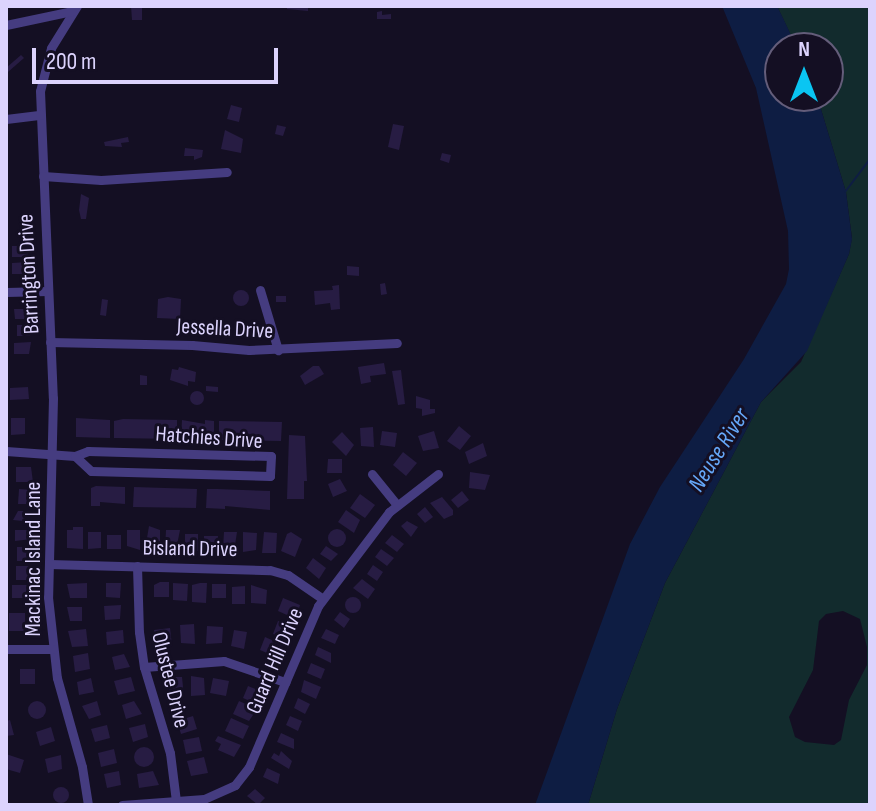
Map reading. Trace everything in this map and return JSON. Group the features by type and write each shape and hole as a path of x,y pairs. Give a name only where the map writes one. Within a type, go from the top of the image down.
{"street":[{"path":"6,25 74,8"},
{"name":"Barrington Drive","path":"52,453 40,82 45,61 74,8"},
{"path":"6,119 41,115"},
{"path":"43,176 101,180 227,172"},
{"path":"260,290 278,350"},
{"path":"6,292 48,291"},
{"name":"Jessella Drive","path":"50,342 278,350 397,343"},
{"name":"Hatchies Drive","path":"6,451 75,456 88,451 271,456 270,476 91,471 75,456"},
{"name":"Mackinac Island Lane","path":"52,453 49,564 52,649 88,805"},
{"path":"372,474 397,505"},
{"name":"Guard Hill Drive","path":"122,805 204,802 226,792 242,778 323,599 397,505 438,474"},
{"name":"Bisland Drive","path":"49,564 270,570 288,575 323,599"},
{"name":"Olustee Drive","path":"137,566 139,632 144,667 170,753 176,801"},
{"path":"6,649 52,649"},
{"path":"144,667 224,661 285,682"}],"green space":[{"path":"777,6 870,6 870,805 588,805 617,709 665,583 761,402 801,362 849,254 852,238 846,192 822,112 844,112 844,32 789,32","holes":["843,611 860,619 867,647 867,665 849,700 841,740 834,745 805,742 795,737 789,717 813,670 819,621 826,614"]}],"water":[{"name":"Neuse River","path":"722,6 777,6 789,32 764,32 764,112 822,112 846,192 852,239 849,254 807,351 761,402 665,583 617,709 588,805 535,805 630,544 660,487 744,359 786,284 789,269 788,231 756,88"}],"building":[{"path":"131,6 142,6 142,20 132,20"},
{"path":"287,6 308,6 308,11 287,9"},
{"path":"382,11 382,15 391,14 391,19 377,19 377,12"},
{"path":"21,55 24,58 8,72 6,68"},
{"path":"231,105 242,108 239,122 227,119"},
{"path":"393,124 404,126 399,150 388,147"},
{"path":"277,125 286,127 283,136 275,134"},
{"path":"225,130 243,139 241,153 221,149"},
{"path":"128,137 129,142 121,143 122,147 105,146 104,142"},
{"path":"185,148 203,150 202,157 194,160 194,156 184,156"},
{"path":"442,153 451,155 449,163 440,160"},
{"path":"81,194 89,198 86,219 81,219 79,210"},
{"path":"12,246 28,246 28,257 12,257"},
{"path":"28,262 27,274 12,274 12,263"},
{"path":"347,266 359,267 359,276 347,275"},
{"path":"385,283 387,294 381,295 380,284"},
{"path":"339,285 340,309 331,310 330,303 315,305 314,291 333,290 332,286"},
{"path":"241,290 249,298 241,306 233,298"},
{"path":"276,296 286,296 286,302 276,302"},
{"path":"102,299 108,300 106,316 100,315"},
{"path":"158,299 181,299 180,319 157,318"},
{"path":"14,309 25,309 25,319 15,319"},
{"path":"17,325 30,325 30,336 17,336"},
{"path":"31,342 29,354 14,354 14,343"},
{"path":"384,363 386,374 370,376 371,382 361,384 358,367"},
{"path":"313,366 319,366 324,374 305,385 300,376"},
{"path":"179,367 196,372 195,382 188,381 188,386 170,380 172,369 178,370"},
{"path":"401,370 405,404 398,405 392,371"},
{"path":"140,375 147,376 147,385 140,385"},
{"path":"206,386 218,387 218,392 206,391"},
{"path":"28,387 29,399 10,400 10,388"},
{"path":"197,391 204,398 197,405 190,398"},
{"path":"416,396 430,400 430,409 435,409 435,413 422,416 422,409 416,408"},
{"path":"11,418 25,418 25,434 11,435"},
{"path":"76,418 110,420 110,438 76,437"},
{"path":"177,420 177,439 114,438 114,421"},
{"path":"182,420 205,424 205,420 214,421 214,440 181,439"},
{"path":"219,421 282,422 281,441 219,440"},
{"path":"459,426 471,436 460,450 447,441"},
{"path":"373,427 374,447 361,446 360,428"},
{"path":"382,431 397,433 395,447 380,445"},
{"path":"434,431 439,448 423,451 418,436"},
{"path":"342,432 354,445 346,456 332,442"},
{"path":"289,435 305,436 307,481 304,481 304,499 287,499"},
{"path":"483,443 487,456 469,464 465,452"},
{"path":"403,452 417,463 406,476 393,465"},
{"path":"328,459 342,459 342,473 327,473"},
{"path":"16,467 31,467 33,482 16,482"},
{"path":"470,472 490,475 485,490 469,488"},
{"path":"340,479 347,491 333,497 328,484"},
{"path":"125,487 125,504 100,502 100,506 91,506 91,488"},
{"path":"134,487 197,489 196,508 133,507"},
{"path":"19,489 33,490 32,504 18,504"},
{"path":"207,489 270,491 270,510 225,506 225,509 206,508"},
{"path":"462,491 469,500 458,508 451,500"},
{"path":"360,494 375,505 365,518 350,508"},
{"path":"442,497 453,510 453,515 444,519 430,503"},
{"path":"425,507 433,517 425,523 417,514"},
{"path":"346,510 360,520 354,533 338,522"},
{"path":"18,511 32,511 32,522 13,520"},
{"path":"407,521 418,527 411,537 401,526"},
{"path":"149,526 160,530 160,550 145,550"},
{"path":"73,527 83,527 83,549 67,548 67,530 73,530"},
{"path":"337,529 346,538 337,547 328,538"},
{"path":"15,530 32,530 32,539 15,541"},
{"path":"127,530 140,530 140,550 127,546"},
{"path":"166,530 180,530 176,550 165,550"},
{"path":"88,532 101,532 101,548 88,549"},
{"path":"224,532 237,532 234,552 223,549"},
{"path":"243,532 257,533 256,550 243,552"},
{"path":"264,532 277,533 276,553 262,553"},
{"path":"291,532 302,539 295,557 281,551 287,534"},
{"path":"185,534 198,534 198,551 185,551"},
{"path":"107,535 121,535 121,549 107,549"},
{"path":"392,535 404,544 397,552 385,543"},
{"path":"204,536 218,536 217,552 204,551"},
{"path":"326,546 338,554 331,561 320,554"},
{"path":"17,547 32,547 30,561 17,561"},
{"path":"381,549 394,558 387,566 375,557"},
{"path":"313,558 326,568 319,579 306,568"},
{"path":"373,565 383,572 377,581 367,574"},
{"path":"16,566 31,566 30,580 16,580"},
{"path":"362,579 375,589 368,599 353,588"},
{"path":"169,582 169,597 154,597 154,585"},
{"path":"87,583 87,598 70,598 67,584"},
{"path":"106,583 121,583 120,598 106,597"},
{"path":"173,583 188,584 187,601 173,600"},
{"path":"207,583 206,603 192,602 192,585"},
{"path":"212,584 226,584 226,598 212,598"},
{"path":"12,585 31,585 29,598 12,598"},
{"path":"251,585 267,590 266,604 251,603"},
{"path":"245,586 245,604 232,604 232,587"},
{"path":"353,597 359,599 359,611 353,613 347,611 345,605 347,599"},
{"path":"283,598 300,605 296,619 278,611"},
{"path":"121,605 120,619 105,620 104,606"},
{"path":"67,607 82,607 82,621 70,621"},
{"path":"340,612 350,619 344,628 334,620"},
{"path":"9,613 25,613 25,631 9,631"},
{"path":"278,621 292,626 287,639 273,634"},
{"path":"194,624 195,644 181,643 180,625"},
{"path":"207,626 223,627 222,643 206,644"},
{"path":"170,628 172,646 157,647 154,630"},
{"path":"86,629 88,646 72,647 68,631"},
{"path":"326,629 339,635 335,644 321,638"},
{"path":"123,630 124,643 107,645 106,632"},
{"path":"234,630 247,632 244,649 231,646"},
{"path":"265,637 283,645 276,657 260,650"},
{"path":"318,647 331,653 331,663 315,655"},
{"path":"88,653 90,669 75,672 73,656"},
{"path":"124,654 130,667 115,670 112,657"},
{"path":"311,663 325,669 321,679 307,673"},
{"path":"20,669 35,669 35,684 20,684"},
{"path":"191,676 204,678 205,695 191,696"},
{"path":"131,677 135,691 118,695 114,681"},
{"path":"182,677 184,697 169,698 168,680"},
{"path":"91,678 94,692 79,695 77,682"},
{"path":"213,678 229,681 226,696 210,693"},
{"path":"304,680 321,687 316,699 301,692"},
{"path":"248,686 263,692 259,705 243,698"},
{"path":"298,698 310,704 305,714 294,708"},
{"path":"37,701 46,710 37,719 28,710"},
{"path":"97,701 101,715 89,719 82,706"},
{"path":"134,701 142,714 126,719 122,705"},
{"path":"239,701 257,709 249,721 233,714"},
{"path":"193,716 197,729 181,734 177,721"},
{"path":"290,716 302,721 298,731 286,725"},
{"path":"231,718 249,726 243,739 225,731"},
{"path":"10,720 14,735 6,736 6,721"},
{"path":"145,724 148,737 133,742 129,728"},
{"path":"107,725 110,738 95,742 91,729"},
{"path":"51,727 55,741 40,746 36,732"},
{"path":"281,733 294,739 294,749 277,742"},
{"path":"218,736 241,745 234,757 218,750 221,744 215,741"},
{"path":"199,737 202,751 186,754 183,740"},
{"path":"144,747 151,750 154,757 151,764 144,767 137,764 134,757 137,750"},
{"path":"114,749 117,763 101,767 98,753"},
{"path":"281,751 292,761 289,769 271,758 274,753 279,756"},
{"path":"6,754 24,760 20,773 6,769"},
{"path":"61,755 62,769 48,773 45,759"},
{"path":"204,757 208,773 191,776 187,761"},
{"path":"267,768 280,774 278,784 263,777"},
{"path":"119,771 121,785 107,788 104,774"},
{"path":"153,771 159,785 139,788 137,774"},
{"path":"58,787 64,787 69,795 67,801 58,803 53,798 53,792"},
{"path":"255,789 265,798 258,805 247,796"}],"waterway":[{"path":"845,192 870,159"}]}
